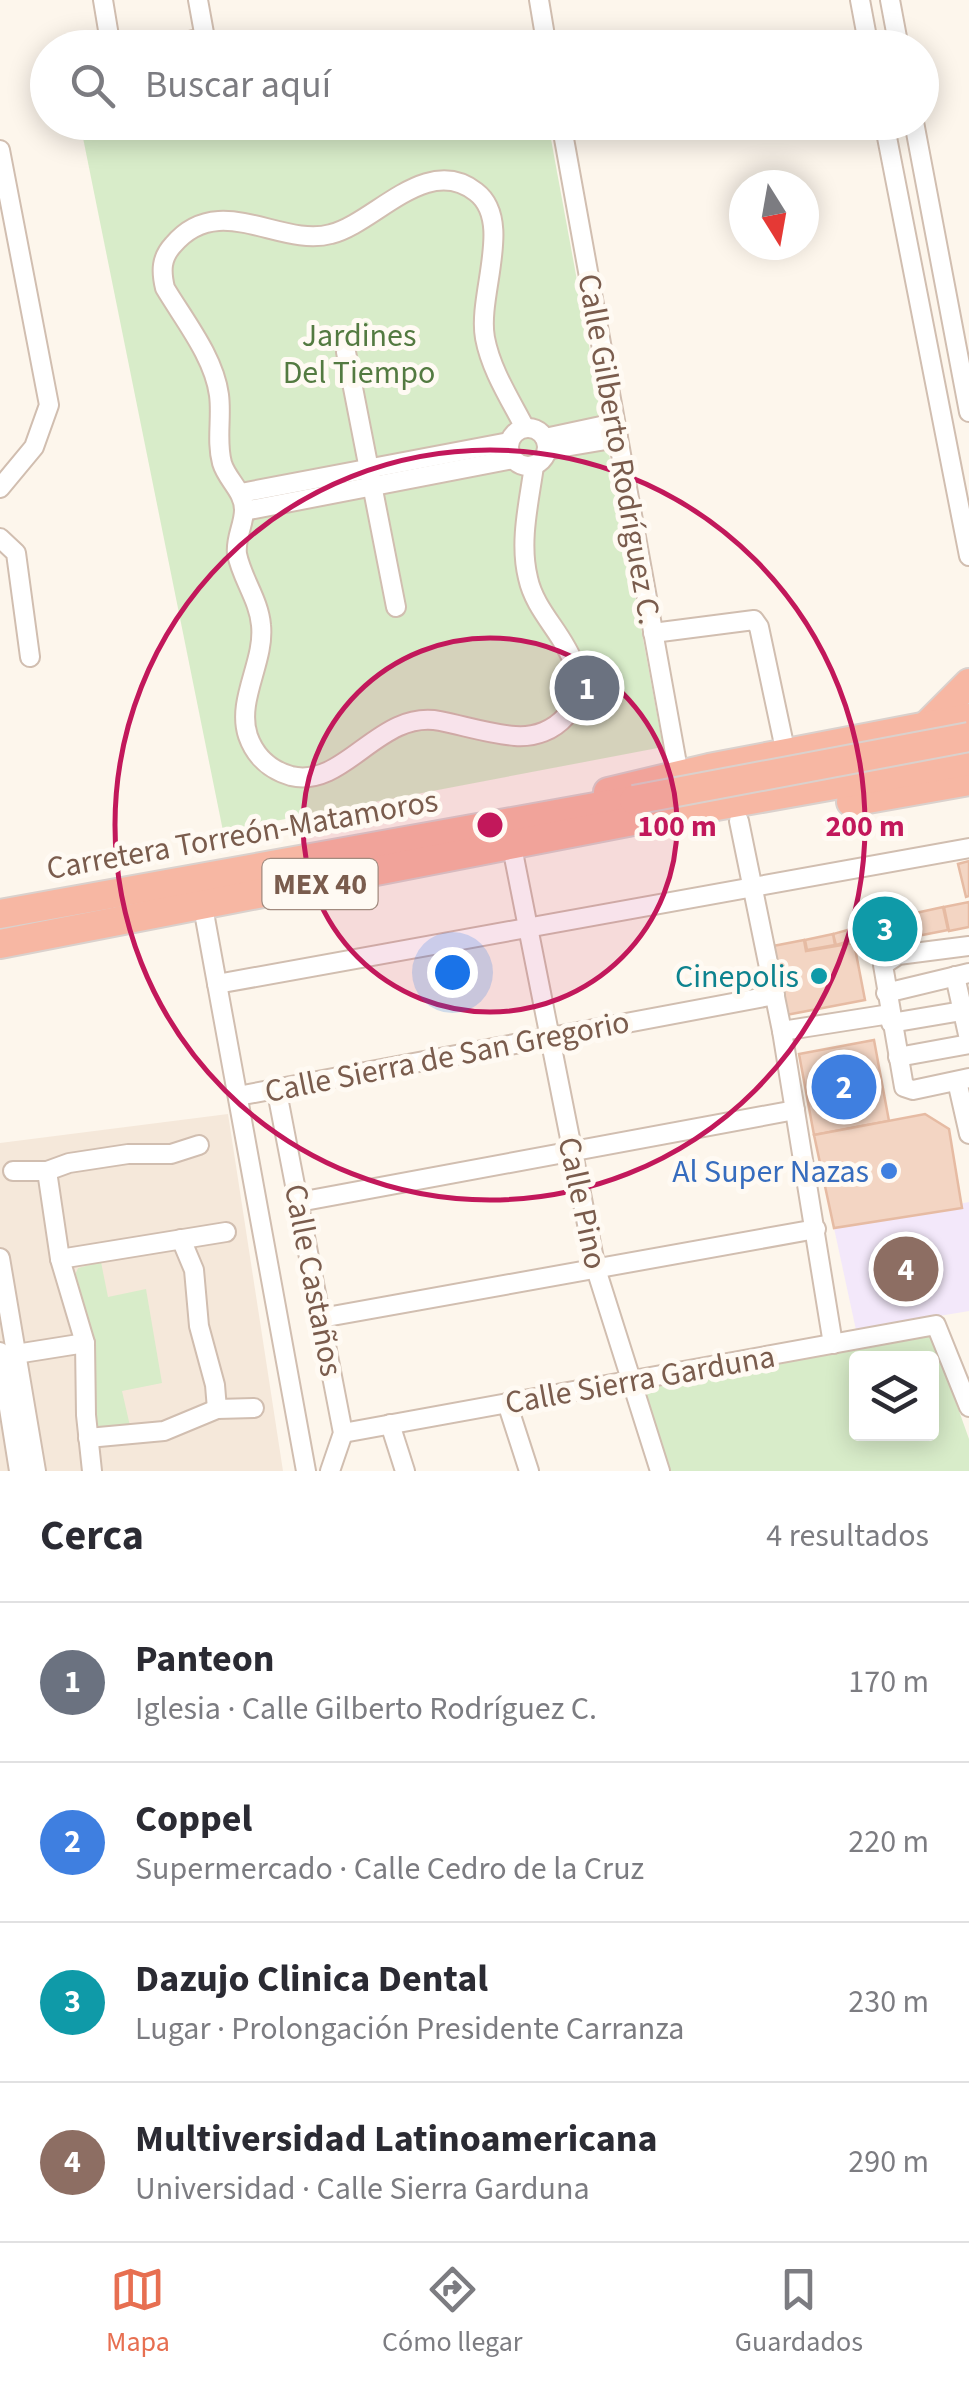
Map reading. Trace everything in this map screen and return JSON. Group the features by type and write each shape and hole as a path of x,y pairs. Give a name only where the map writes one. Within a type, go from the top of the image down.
{"highway":[{"path":"562,813 616,789 946,722 969,683"},
{"path":"946,722 957,734 969,760"},
{"name":"Carretera Torreón-Matamoros","path":"0,914 562,813 636,810 969,737"},
{"name":"MEX 40","path":"0,944 542,842 636,810 969,760"},
{"path":"542,842 616,840 969,780"}],"street":[{"path":"103,0 108,30"},
{"path":"198,0 203,30"},
{"path":"539,0 544,30"},
{"path":"860,0 866,30"},
{"path":"890,0 896,30"},
{"name":"Calle Gilberto Rodríguez C.","path":"564,140 679,775"},
{"path":"888,140 964,510 969,556"},
{"path":"917,140 969,412"},
{"path":"0,150 50,405 34,447 0,488"},
{"path":"524,428 488,354 482,320 493,223 484,199 474,190 450,182 416,187 342,231 322,236 223,221 206,223 191,228 169,248 161,273 165,288 216,381 220,456 242,502 236,543 238,560 260,613 262,628 248,698 247,732 264,762 278,771 306,777 328,770 399,724 416,718 515,736 552,728 570,714 578,692 574,664 532,592 527,575 526,527 534,466"},
{"path":"346,352 396,607"},
{"path":"524,428 539,431 546,444 545,457 534,466 522,466 511,450 515,433 524,428"},
{"path":"546,444 616,431"},
{"path":"242,502 511,450"},
{"path":"0,538 16,553 30,658"},
{"path":"654,633 754,620 759,627 786,754"},
{"path":"739,821 782,1031 834,1344"},
{"name":"Calle Pino","path":"512,847 596,1268 660,1471"},
{"path":"217,984 969,848"},
{"path":"204,907 306,1471"},
{"path":"968,1122 963,1080 908,1090 904,1087 883,965 889,958 969,946"},
{"path":"886,993 962,974 962,1011 969,1041 898,1057"},
{"name":"Calle Sierra de San Gregorio","path":"238,1096 775,996"},
{"path":"782,1031 962,1011"},
{"name":"Calle Castaños","path":"276,1087 343,1433 330,1471"},
{"path":"299,1202 795,1110"},
{"path":"13,1170 48,1171 69,1163 128,1154 171,1154 199,1145"},
{"path":"48,1171 60,1260 85,1343 92,1471"},
{"path":"321,1318 816,1229"},
{"path":"60,1260 226,1232"},
{"path":"181,1239 194,1270 199,1326 215,1385 217,1409"},
{"path":"0,1258 8,1353 26,1462"},
{"name":"Calle Sierra Garduna","path":"343,1433 936,1326 969,1406"},
{"path":"8,1353 85,1343"},
{"path":"8,1353 2,1372 5,1411 26,1462"},
{"path":"507,1403 529,1471"},
{"path":"88,1438 164,1431 217,1409 254,1408"},
{"path":"390,1424 405,1471"}],"shaded area":[{"path":"228,1114 283,1471 0,1471 0,1143"},
{"path":"969,1202 969,1311 856,1330 834,1228"}],"green space":[{"name":"Jardines Del Tiempo","path":"83,140 551,140 663,747 223,831"},
{"path":"101,1262 108,1297 146,1289 162,1383 122,1391 130,1426 101,1430 95,1425 75,1275 78,1268"},
{"path":"932,1335 938,1351 849,1351 849,1441 939,1441 939,1355 969,1439 969,1471 669,1471 638,1389"}],"building":[{"path":"969,861 969,896 966,897 958,864"},
{"path":"969,902 969,927 949,931 944,907"},
{"path":"943,907 948,930 907,938 902,916"},
{"path":"902,916 906,931 869,942 865,926"},
{"path":"865,925 867,936 836,945 833,934"},
{"path":"833,934 835,945 807,950 805,940"},
{"name":"Cinepolis","path":"804,940 806,951 854,943 865,1000 786,1015 773,946"},
{"path":"874,1040 889,1121 814,1135 799,1054"},
{"name":"Al Super Nazas","path":"925,1114 949,1129 962,1208 834,1228 814,1135"}],"place":[{"name":"Panteon","path":"587,688"},
{"name":"Dazujo Clinica Dental","path":"885,929"},
{"name":"Cinepolis","path":"819,976"},
{"name":"Coppel","path":"844,1087"},
{"name":"Al Super Nazas","path":"889,1171"},
{"name":"Multiversidad Latinoamericana","path":"906,1269"}]}
